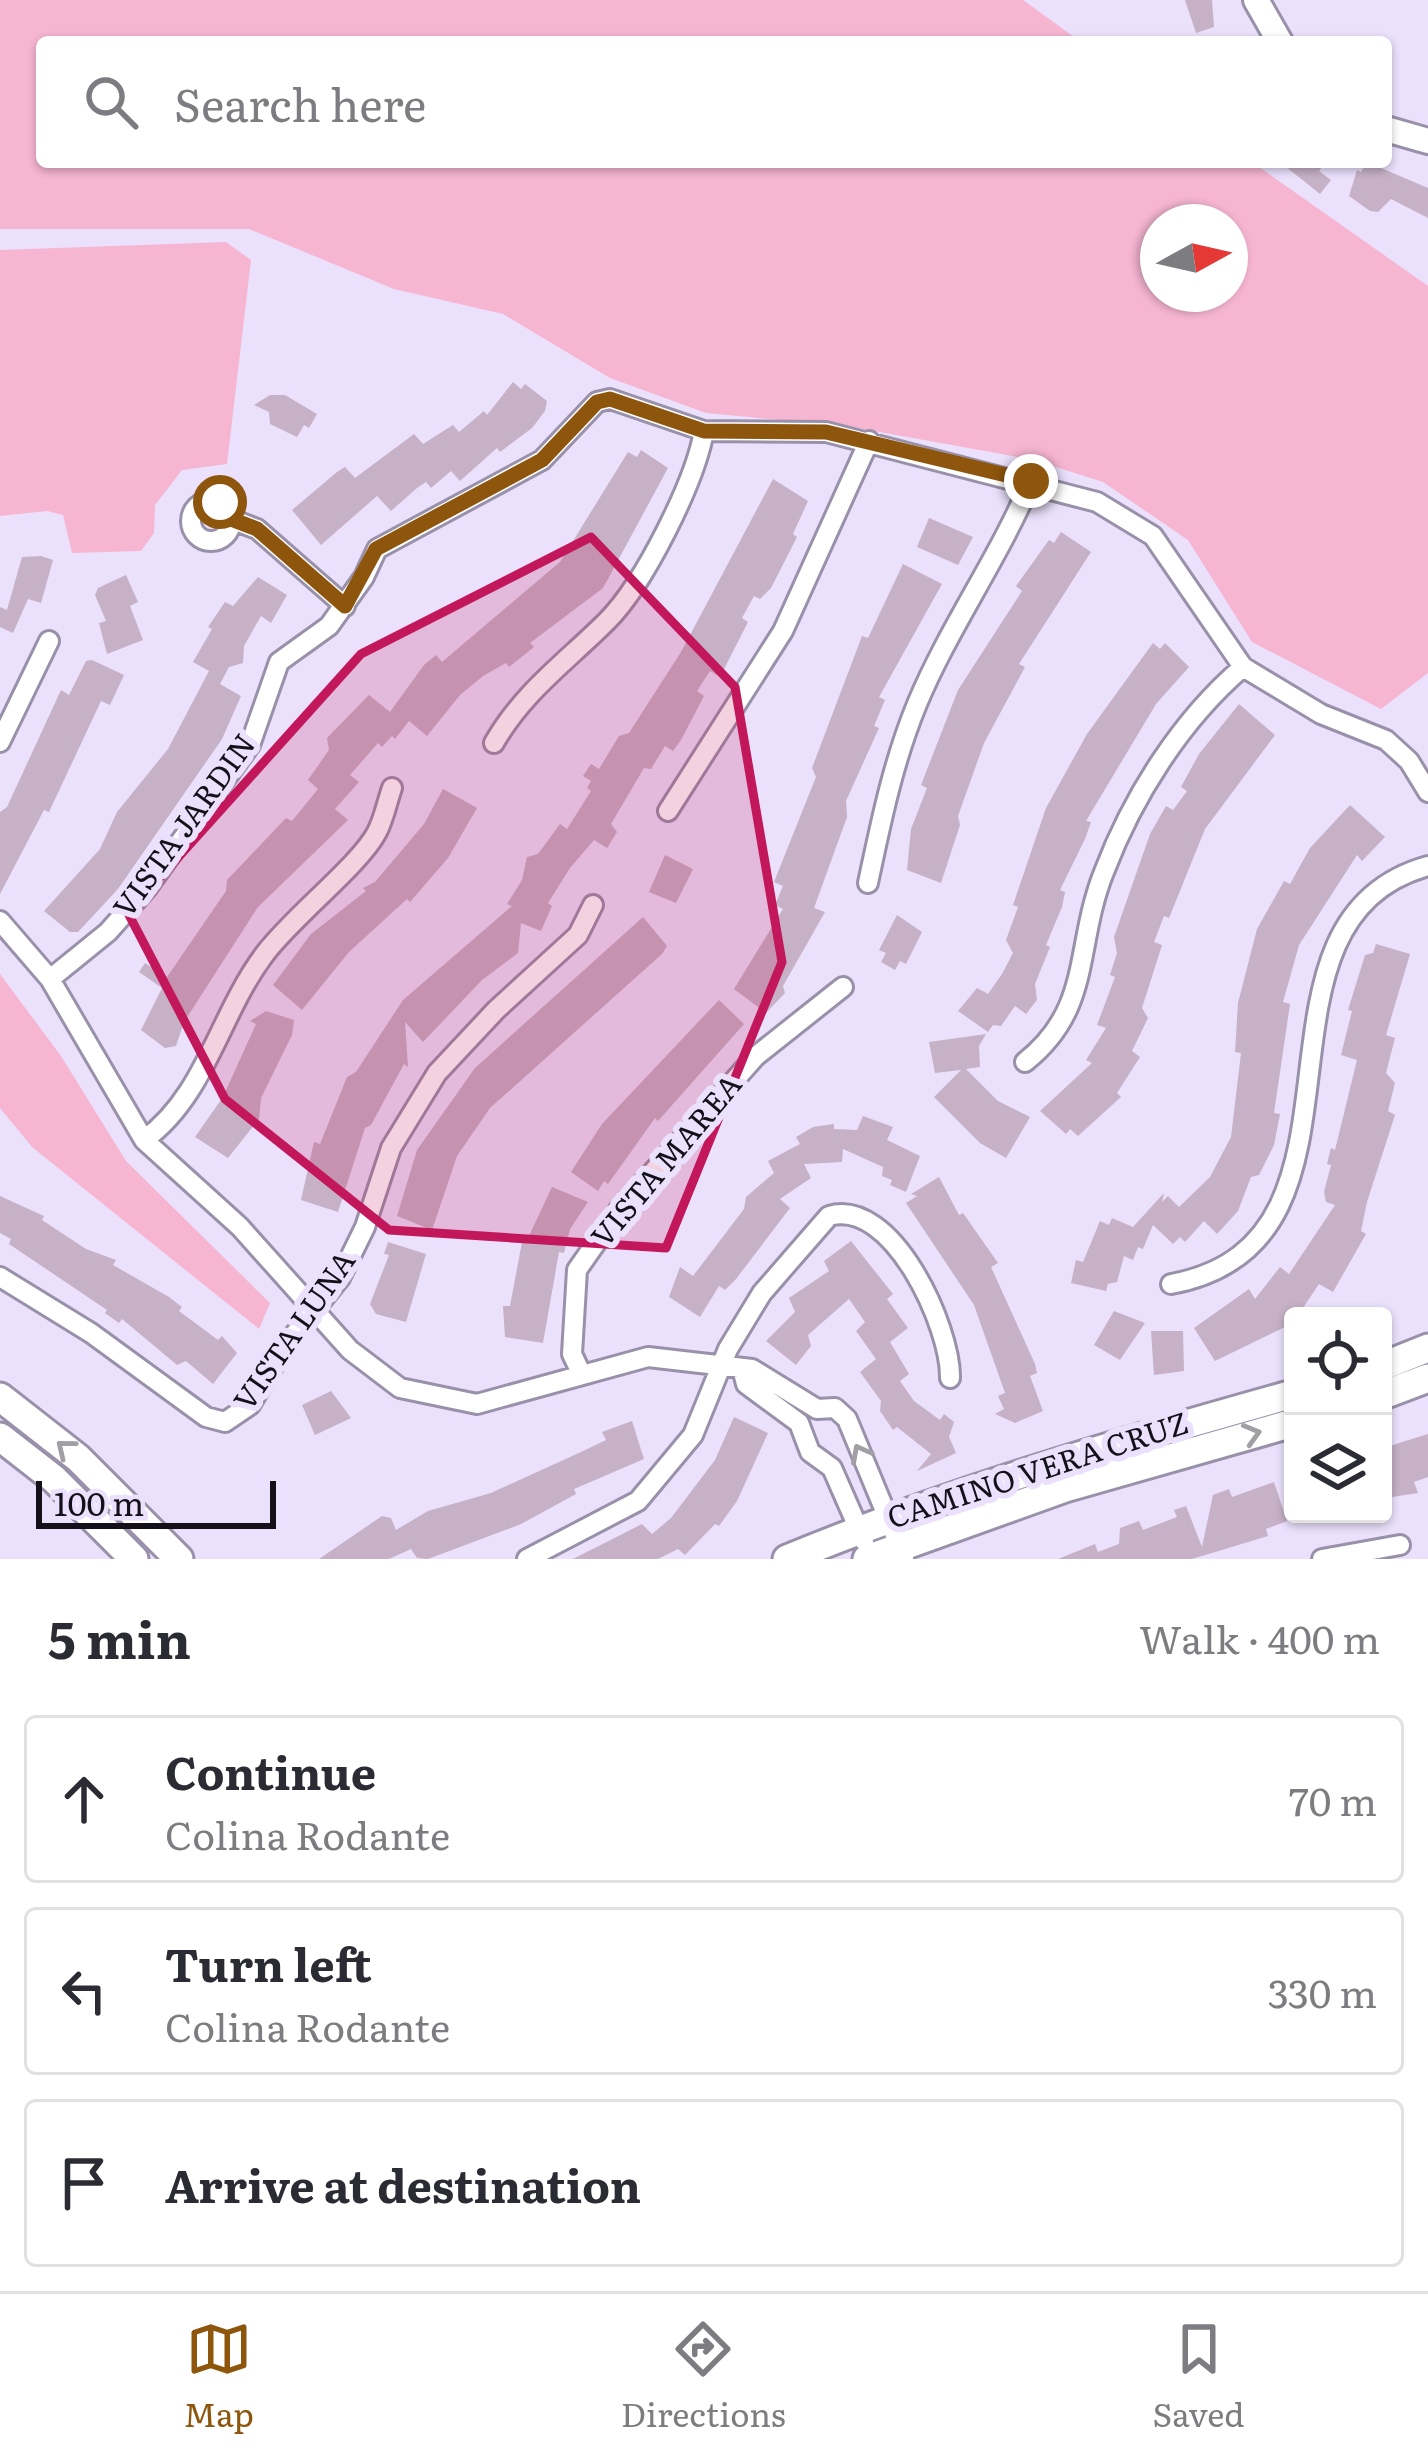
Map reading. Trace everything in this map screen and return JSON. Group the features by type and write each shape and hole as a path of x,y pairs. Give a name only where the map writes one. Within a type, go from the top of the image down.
{"main road":[{"path":"1392,1362 1428,1348"},
{"path":"1392,1392 1428,1378"},
{"path":"0,1397 78,1458 178,1559"},
{"name":"CAMINO VERA CRUZ","path":"787,1559 891,1516 1065,1458 1284,1397"},
{"name":"CAMINO VERA CRUZ","path":"869,1559 902,1553 1065,1488 1284,1426"},
{"path":"0,1437 54,1479 134,1559"}],"street":[{"path":"1256,0 1277,36"},
{"path":"1392,130 1428,141"},
{"name":"VISTA JARDIN","path":"50,979 108,932 147,888 250,745 280,662 329,626 376,549 542,460 597,402 624,402 704,431"},
{"path":"494,743 515,706 612,616 688,490 704,431 826,432 1031,481 1097,502 1153,536 1243,667 1321,714 1386,740 1409,761 1428,792"},
{"path":"668,811 783,631 868,441"},
{"path":"868,883 891,777 918,701 1007,540 1031,481"},
{"path":"231,519 257,529 345,606"},
{"path":"0,742 49,641"},
{"path":"1024,1061 1052,1040 1069,1013 1103,874 1128,819 1176,740 1243,667"},
{"path":"144,1140 163,1126 194,1088 229,1012 262,957 376,835 392,788"},
{"path":"1171,1284 1204,1278 1238,1260 1274,1220 1294,1165 1311,1078 1318,990 1328,959 1348,923 1380,892 1428,866"},
{"name":"VISTA LUNA","path":"0,1277 91,1333 206,1417 225,1422 250,1405 315,1307 340,1278 365,1227 391,1148 437,1072 578,935 593,905"},
{"path":"0,921 50,979 144,1140 240,1227 350,1350 400,1388 477,1404 648,1357 752,1370 817,1409 835,1408 847,1419 891,1516 902,1553"},
{"name":"VISTA MAREA","path":"582,1376 572,1354 577,1270 619,1210 756,1056 843,987"},
{"path":"527,1559 638,1501 693,1435 720,1366 762,1293 830,1216 853,1213 872,1222 926,1291 949,1345 950,1378"},
{"path":"743,1372 746,1384 799,1424 810,1452 832,1468 869,1559"},
{"path":"799,1424 817,1409"},
{"path":"1322,1559 1400,1545"}],"highlighted area":[{"path":"591,537 735,687 782,962 666,1248 389,1230 225,1099 128,913 361,654"}],"shaded area":[{"path":"0,0 1023,0 1073,36 36,36 36,168 1261,168 1428,286 1428,673 1381,709 1252,642 1188,540 1103,482 1034,460 852,427 706,413 610,378 503,314 394,289 249,229 0,229"},
{"path":"226,242 251,260 227,464 182,470 155,505 154,533 141,551 72,553 63,515 47,511 0,516 0,250"},
{"path":"0,974 61,1056 126,1161 270,1303 259,1329 32,1147 0,1108"}],"building":[{"path":"1185,0 1212,0 1214,27 1196,33"},
{"path":"1288,168 1321,168 1319,171 1331,180 1320,194"},
{"path":"1381,168 1428,188 1428,218 1391,199 1378,212 1370,211 1349,196 1357,170"},
{"path":"513,382 521,389 525,384 547,401 545,411 532,428 500,452 497,448 460,481 451,471 431,488 426,482 417,488 391,511 377,496 321,545 292,510 345,467 355,478 414,434 423,444 453,425 459,432 484,411 487,415"},
{"path":"270,395 285,395 317,414 309,428 304,425 297,437 270,424 269,412 254,405"},
{"path":"641,450 668,468 603,588 530,643 534,647 509,667 506,663 483,676 460,695 427,736 409,721 395,739 392,736 382,747 378,743 350,775 359,782 335,809 348,820 258,907 184,1022 176,1046 165,1048 141,1030 162,988 139,972 145,963 167,977 226,891 227,880 286,818 292,821 318,789 308,780 329,750 327,738 369,695 390,712 424,665 436,655 442,662 560,562 628,452 637,457"},
{"path":"773,479 808,501 793,534 797,537 771,588 760,599 754,596 742,618 748,622 720,677 710,671 697,691 704,696 681,740 673,751 665,746 651,769 644,768 611,824 617,832 607,848 594,840 570,868 548,903 552,906 541,931 521,923 518,953 482,980 423,1042 405,1022 408,1067 404,1064 365,1128 338,1212 301,1200 314,1142 320,1144 347,1077 356,1072 403,1000 512,906 507,904 522,880 527,857 538,854 560,824 567,829 591,791 587,788 591,781 583,776 591,764 599,769 619,736 629,733 681,652"},
{"path":"929,518 973,537 958,565 917,547"},
{"path":"1061,532 1091,552 1019,664 1025,667 984,743 941,883 907,870 911,829 927,788 921,785 958,690 1022,591 1016,586 1049,540 1054,543"},
{"path":"22,557 53,560 41,603 28,599 13,633 0,627 0,607 7,610"},
{"path":"903,564 942,584 879,697 885,700 874,726 879,728 846,801 847,817 814,908 825,912 783,986 785,993 766,1013 734,989 783,909 775,905 783,886 774,882 816,777 812,768 862,636 868,638"},
{"path":"126,575 138,602 130,606 143,640 107,654 99,623 106,621 95,595 98,588"},
{"path":"258,577 287,595 271,623 261,616 244,646 243,663 229,667 220,684 241,696 222,739 118,889 78,932 70,932 44,911 100,849 117,812 168,749 209,671 193,662 212,629 208,627 225,602 233,606"},
{"path":"1153,643 1160,649 1165,643 1189,667 1156,704 1086,821 1091,822 1085,839 1060,890 1065,892 1062,907 1035,984 1037,1000 1026,1014 1015,1006 1001,1026 993,1025 988,1032 958,1011 977,988 988,994 1002,974 1013,953 1006,940 1018,907 1013,905 1046,808 1087,734"},
{"path":"86,661 124,675 110,705 101,701 49,812 44,810 0,894 0,812 7,807 61,690 69,695"},
{"path":"1239,704 1275,735 1205,829 1169,918 1164,916 1154,942 1162,945 1142,1008 1148,1018 1132,1051 1140,1057 1117,1093 1121,1097 1078,1136 1070,1129 1066,1134 1040,1111 1092,1063 1086,1060 1106,1028 1097,1025 1115,977 1110,975 1117,953 1114,937 1150,834 1166,806 1173,810 1187,791 1181,787 1199,754"},
{"path":"443,789 477,808 448,858 410,902 407,899 349,952 302,1010 273,985 311,934 375,882 424,824"},
{"path":"1350,805 1385,837 1362,861 1357,855 1299,945 1283,1002 1290,1004 1274,1113 1280,1114 1274,1145 1259,1175 1251,1177 1238,1211 1217,1234 1204,1221 1185,1242 1180,1237 1173,1244 1153,1225 1143,1249 1138,1247 1133,1260 1124,1256 1117,1282 1108,1284 1106,1291 1071,1283 1076,1260 1083,1262 1100,1221 1109,1225 1112,1218 1133,1227 1164,1193 1162,1202 1168,1196 1179,1207 1210,1177 1231,1137 1241,1053 1235,1052 1238,1003 1257,929 1284,881 1290,884 1310,848"},
{"path":"665,855 693,869 676,903 649,892"},
{"path":"897,915 922,932 906,964 900,961 895,970 881,962 886,953 879,950"},
{"path":"643,917 667,946 662,954 490,1108 457,1156 432,1230 397,1216 417,1150 475,1068"},
{"path":"1376,944 1410,954 1386,1035 1395,1038 1386,1073 1395,1083 1388,1111 1395,1115 1367,1202 1361,1231 1366,1234 1333,1292 1319,1284 1304,1307 1284,1307 1284,1327 1215,1361 1194,1328 1249,1289 1255,1299 1280,1267 1289,1274 1335,1205 1326,1202 1324,1192 1331,1165 1327,1164 1331,1148 1335,1150 1357,1060 1341,1055 1352,1011 1348,1010 1365,955 1373,953"},
{"path":"719,1000 744,1024 658,1121 655,1118 608,1184 604,1181 598,1191 571,1172 602,1124"},
{"path":"266,1011 294,1020 292,1035 261,1098 259,1119 228,1158 195,1137 223,1097 256,1024 250,1021"},
{"path":"986,1034 979,1046 980,1067 966,1069 998,1101 1030,1117 1006,1158 980,1143 934,1097 961,1070 935,1073 929,1042"},
{"path":"863,1116 893,1127 887,1140 920,1156 906,1192 890,1185 892,1180 882,1176 883,1167 843,1149 842,1162 804,1164 811,1178 780,1199 790,1208 736,1279 725,1290 719,1286 700,1317 669,1297 680,1267 693,1276 744,1209 746,1197 774,1173 768,1161 800,1144 796,1137 813,1127 834,1124 834,1129 857,1130"},
{"path":"939,1177 959,1215 963,1213 998,1263 991,1267 1035,1364 1037,1373 1030,1376 1043,1411 1015,1423 995,1414 1004,1409 998,1396 1005,1393 974,1305 906,1203 917,1196 911,1194"},
{"path":"552,1187 588,1202 570,1229 564,1253 559,1252 543,1343 505,1337 503,1306 510,1306 523,1237 528,1238"},
{"path":"0,1196 44,1216 42,1220 86,1249 116,1260 113,1265 169,1297 182,1307 179,1311 218,1340 222,1336 237,1353 213,1384 186,1361 177,1365 122,1319 119,1323 9,1244 11,1239 0,1233"},
{"path":"851,1241 893,1294 887,1299 908,1328 890,1342 909,1374 900,1381 914,1401 940,1420 944,1414 954,1422 949,1437 956,1453 917,1471 931,1454 897,1427 893,1430 880,1411 881,1401 860,1372 876,1359 856,1331 865,1322 849,1299 808,1335 811,1346 796,1365 766,1341 795,1312 789,1298 829,1271 824,1261"},
{"path":"388,1242 426,1254 406,1322 376,1314 370,1304 389,1255 384,1254"},
{"path":"1114,1311 1145,1323 1120,1360 1094,1345"},
{"path":"1151,1331 1183,1331 1184,1371 1154,1375"},
{"path":"331,1391 351,1418 315,1435 302,1405"},
{"path":"734,1417 768,1433 737,1501 719,1526 715,1524 685,1555 678,1549 658,1559 573,1559 642,1524 652,1534 671,1518 715,1460"},
{"path":"632,1421 644,1459 574,1489 576,1494 521,1524 428,1559 417,1558 411,1549 389,1559 319,1559 382,1516 391,1518 396,1530 428,1511 491,1493 581,1452 606,1440 602,1432"},
{"path":"1428,1434 1428,1477 1414,1482 1418,1493 1392,1497 1392,1445"},
{"path":"1274,1482 1284,1522 1266,1529 1268,1536 1192,1559 1058,1559 1095,1544 1098,1552 1119,1544 1120,1528 1139,1521 1143,1530 1177,1517 1174,1510 1186,1506 1202,1547 1213,1495 1229,1489 1232,1497"}],"route":[{"path":"220,502 231,519 257,529 345,606 376,549 496,489 542,460 597,402 610,399 704,431 826,432 1031,481"}]}
